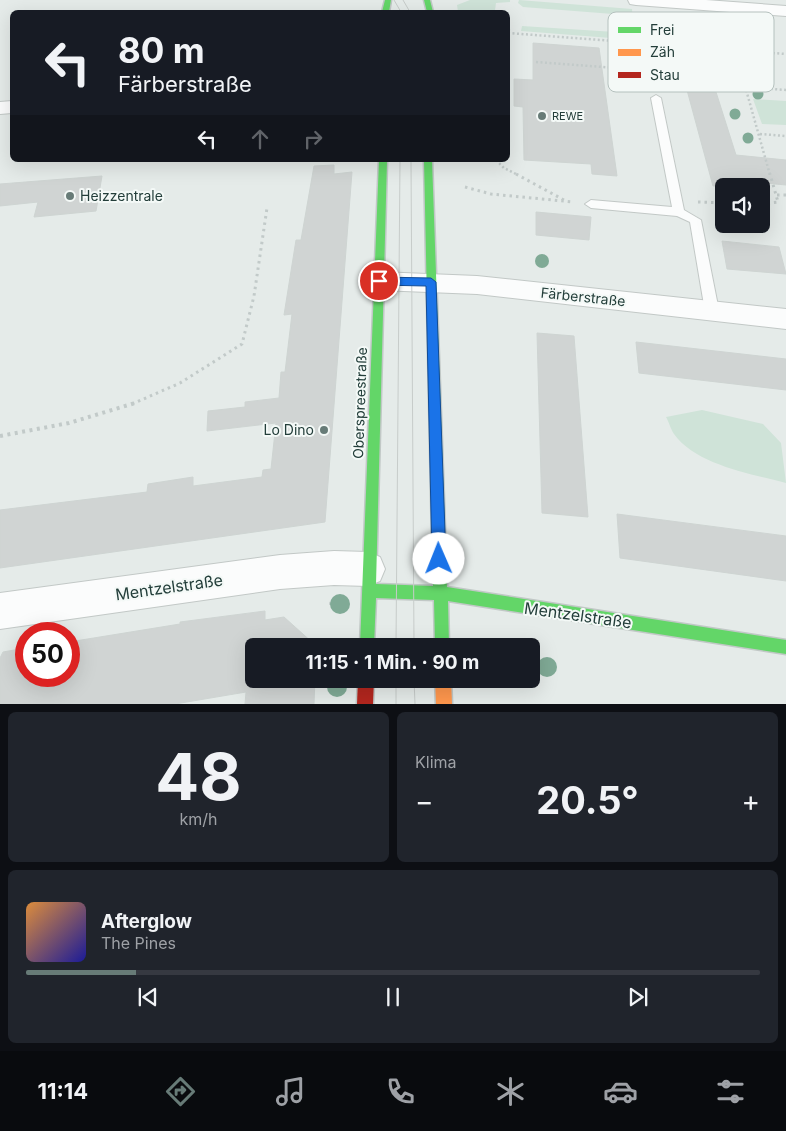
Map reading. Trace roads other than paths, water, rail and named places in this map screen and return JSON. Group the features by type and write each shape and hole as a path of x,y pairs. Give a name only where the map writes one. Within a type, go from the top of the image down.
{"main road":[{"name":"Oberspreestraße","path":"367,638 383,162"},
{"path":"428,162 442,638"},
{"name":"Mentzelstraße","path":"368,580 440,594 786,647"},
{"path":"365,704 366,688"},
{"path":"443,688 444,704"}],"street":[{"path":"636,0 786,11"},
{"name":"Färberstraße","path":"379,281 431,282 786,319"},
{"name":"Mentzelstraße","path":"0,611 280,572 334,568 368,580"}],"lane":[{"path":"656,98 679,212"},
{"path":"591,204 679,212 695,220 712,311"}],"tram line":[{"path":"394,0 400,10"},
{"path":"403,0 409,10"},
{"path":"396,638 400,162"},
{"path":"411,162 414,638"},
{"path":"396,688 396,704"},
{"path":"414,688 415,704"}],"place":[{"name":"REWE","path":"542,116"},
{"name":"Heizzentrale","path":"70,196"},
{"name":"Lo Dino","path":"324,430"}]}
